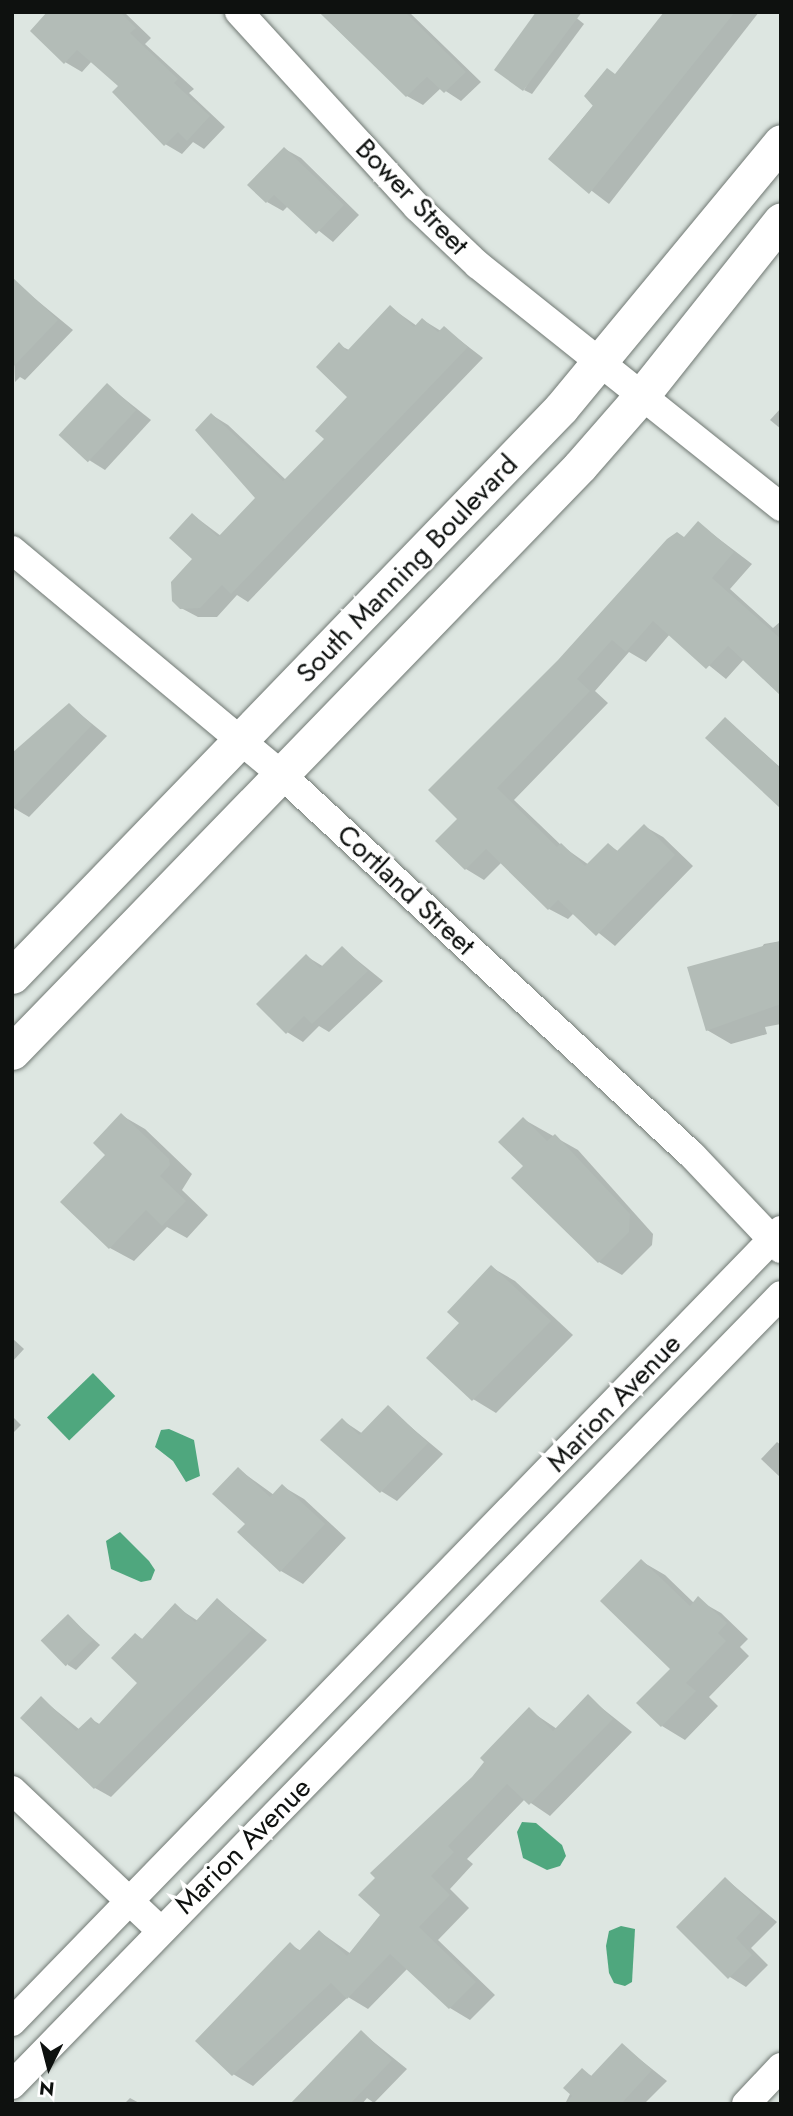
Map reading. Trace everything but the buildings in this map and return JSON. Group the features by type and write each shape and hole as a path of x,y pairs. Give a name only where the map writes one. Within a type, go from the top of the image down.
{"street":[{"name":"Bower Street","path":"239,12 447,237 781,507"},
{"name":"South Manning Boulevard","path":"12,976 244,740 602,363 781,142"},
{"name":"South Manning Boulevard","path":"12,1052 282,776 642,395 781,220"},
{"name":"Cortland Street","path":"12,550 244,740 693,1156 778,1239"},
{"name":"Marion Avenue","path":"12,2022 128,1900 778,1239"},
{"name":"Marion Avenue","path":"12,2085 160,1930 477,1610 781,1296"},
{"path":"447,1576 477,1610"},
{"path":"12,1790 160,1930"},
{"path":"746,2104 781,2067"}],"shaded area":[{"path":"93,1373 115,1396 69,1440 47,1417"},
{"path":"169,1429 194,1440 200,1476 186,1482 173,1461 155,1447 161,1430"},
{"path":"120,1532 155,1570 151,1580 141,1582 111,1569 106,1541"},
{"path":"522,1822 536,1823 562,1845 566,1856 560,1866 547,1870 523,1858 517,1832"},
{"path":"621,1926 635,1929 632,1982 625,1986 614,1983 609,1973 606,1946 609,1931"}]}
